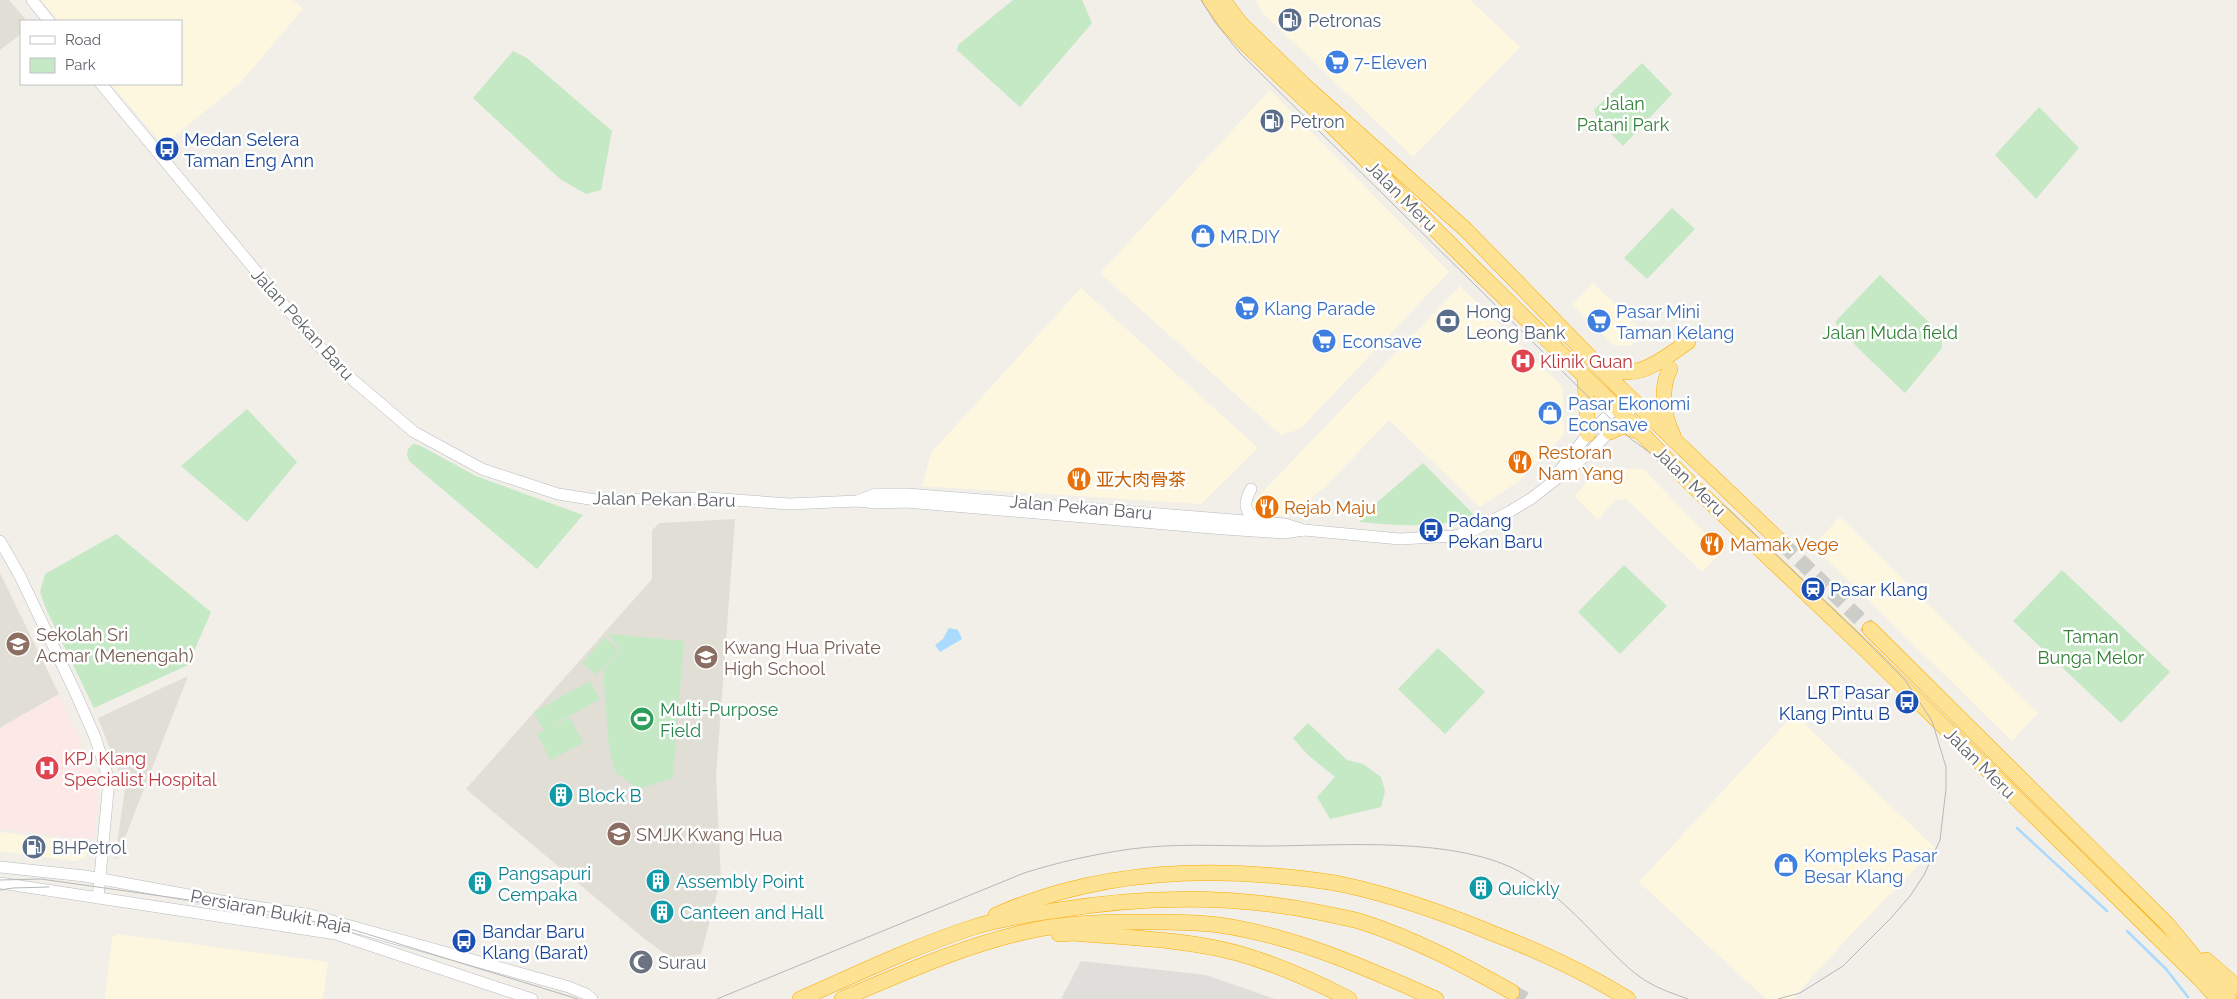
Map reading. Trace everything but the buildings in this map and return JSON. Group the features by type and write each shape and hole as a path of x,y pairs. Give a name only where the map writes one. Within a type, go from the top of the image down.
{"highway":[{"name":"Jalan Meru","path":"1210,0 1227,24 1249,47 1316,110 1469,264 1621,412 1688,481 1863,648 2150,929 2218,999"},
{"name":"Jalan Meru","path":"1223,0 1240,23 1304,85 1466,230 1633,400 1783,544"},
{"path":"1400,171 1464,242 1471,255 1469,264"},
{"path":"1585,351 1599,365 1614,371 1628,372 1655,365 1688,342"},
{"path":"1670,369 1665,379 1664,392 1668,425 1676,441"},
{"path":"1585,378 1588,434"},
{"path":"1610,432 1623,426 1641,433"},
{"name":"Jalan Meru","path":"1870,629 2168,925 2230,999"},
{"path":"800,999 975,926 1029,901 1058,892 1109,882 1210,872 1310,879 1376,892 1478,927 1561,962 1628,999"},
{"path":"975,926 1021,916 1122,902 1171,899 1258,903 1362,922 1445,954 1512,992"},
{"path":"842,999 962,950 1033,930 1086,922 1169,922 1219,925 1285,940 1346,960 1436,999"},
{"path":"2168,925 2237,987"},
{"path":"2150,929 2204,999"},
{"path":"962,950 1020,939 1074,933 1189,944 1235,953 1282,967 1350,999"}],"street":[{"path":"32,0 48,20"},
{"name":"Jalan Pekan Baru","path":"102,85 314,341 347,375 414,432 453,455 482,469 558,494 596,500 709,498 789,504 858,500 876,503 906,502 1232,530 1284,533 1304,530"},
{"name":"Jalan Pekan Baru","path":"1552,480 1588,434 1621,412 1633,400"},
{"name":"Jalan Pekan Baru","path":"858,500 876,494 908,494 1285,524 1304,530 1400,539 1454,536 1470,532 1532,498 1552,480 1588,454 1610,432 1621,412"},
{"path":"1250,489 1245,501 1246,508 1249,514 1264,523"},
{"path":"0,541 32,601 87,720 104,762 109,780 98,898"},
{"name":"Persiaran Bukit Raja","path":"0,868 101,879 243,905 311,915 569,987 586,994 592,999"},
{"name":"Persiaran Bukit Raja","path":"0,883 336,934 532,999"}],"shaded area":[{"path":"0,0 9,0 26,20 20,20 20,35 0,50"},
{"path":"41,0 293,0 303,9 239,84 163,145 112,85 182,85 182,20 58,20"},
{"path":"1255,0 1470,0 1520,47 1413,157 1264,14"},
{"path":"1270,90 1449,272 1300,429 1281,435 1100,273"},
{"path":"1593,283 1644,332 1630,346 1613,345 1572,305"},
{"path":"1460,286 1563,387 1564,434 1519,481 1480,507 1389,420 1325,487 1287,517 1258,514 1250,505"},
{"path":"1081,288 1258,448 1201,504 922,486 931,453"},
{"path":"1600,468 1643,469 1723,551 1702,572 1626,499 1615,500 1598,520 1574,496"},
{"path":"1840,517 2038,713 2012,741 1813,546"},
{"name":"SMJK Kwang Hua","path":"735,519 716,776 721,879 701,954 671,958 646,940 466,789 652,579 652,530 660,523"},
{"name":"Sekolah Sri Acmar (Menengah)","path":"0,573 59,694 0,728"},
{"path":"188,676 115,859 125,788 98,718"},
{"name":"KPJ Klang Specialist Hospital","path":"59,694 99,783 94,840 0,829 0,728"},
{"name":"Kompleks Pasar Besar Klang","path":"1794,714 1935,848 1855,930 1792,999 1766,999 1639,882"},
{"path":"0,832 88,843 86,857 75,861 0,851"},
{"path":"117,934 328,962 323,999 105,999 112,938"},
{"path":"1081,961 1206,975 1275,999 1061,999"}],"green space":[{"path":"1013,0 1082,0 1092,23 1020,107 957,50 958,45"},
{"path":"513,51 527,58 612,131 601,190 586,194 560,179 473,98"},
{"name":"Jalan Patani Park","path":"1642,63 1672,94 1623,146 1597,119 1594,110"},
{"path":"2039,107 2079,148 2036,199 1995,155"},
{"path":"1672,208 1695,229 1647,279 1624,258"},
{"name":"Jalan Muda field","path":"1880,275 1942,335 1942,348 1905,393 1859,349 1835,322"},
{"path":"247,409 297,462 247,522 181,466"},
{"path":"413,444 419,445 476,476 583,515 537,569 409,461 408,449"},
{"path":"1423,463 1476,517 1462,521 1418,525 1360,522 1362,515"},
{"path":"116,534 211,612 188,665 94,708 47,611 40,592 45,574"},
{"path":"1624,565 1667,606 1620,654 1578,612"},
{"name":"Taman Bunga Melor","path":"2062,570 2170,672 2121,723 2013,621"},
{"name":"Multi-Purpose Field","path":"608,634 684,641 673,778 639,789 616,773 609,749 603,669 621,650"},
{"path":"605,637 619,650 596,675 582,663"},
{"path":"1438,648 1485,692 1445,734 1398,689"},
{"path":"590,681 600,699 548,728 570,718 583,743 550,760 537,734 544,731 534,712"},
{"path":"1308,723 1347,760 1363,764 1381,777 1385,791 1381,807 1330,819 1317,797 1335,777 1308,755 1293,738"}],"water":[{"path":"949,628 958,630 962,639 940,652 935,645 943,639"}],"waterway":[{"path":"2017,828 2107,911"},
{"path":"2127,931 2166,969 2188,997"}],"tunnel":[{"path":"1783,544 1870,629"},
{"path":"1512,992 1525,999"}],"tram line":[{"path":"1201,0 1215,22 1240,53 1631,439 1728,509 1860,635 1905,680 1932,721 1946,767 1946,789 1940,840 1924,875 1910,896 1891,918 1843,966 1800,993 1778,999"},
{"path":"717,999 1024,873 1064,862 1118,851 1148,847 1198,845 1397,845 1466,853 1497,862 1524,874 1545,888 1565,905 1628,968 1640,977 1661,989 1688,999"},
{"path":"0,880 41,879 260,910 354,930 578,999"},
{"path":"0,890 49,887"}],"place":[{"name":"Petronas","path":"1290,20"},
{"name":"7-Eleven","path":"1337,62"},
{"name":"Petron","path":"1272,121"},
{"name":"Medan Selera Taman Eng Ann","path":"167,149"},
{"name":"MR.DIY","path":"1203,236"},
{"name":"Klang Parade","path":"1247,308"},
{"name":"Hong Leong Bank","path":"1448,321"},
{"name":"Pasar Mini Taman Kelang","path":"1599,321"},
{"name":"Econsave","path":"1324,341"},
{"name":"Klinik Guan","path":"1523,361"},
{"name":"Pasar Ekonomi Econsave","path":"1550,413"},
{"name":"Restoran Nam Yang","path":"1520,462"},
{"name":"亚大肉骨茶","path":"1079,479"},
{"name":"Rejab Maju","path":"1267,507"},
{"name":"Padang Pekan Baru","path":"1431,530"},
{"name":"Mamak Vege","path":"1712,544"},
{"name":"Pasar Klang","path":"1813,589"},
{"name":"Sekolah Sri Acmar (Menengah)","path":"18,644"},
{"name":"Kwang Hua Private High School","path":"706,657"},
{"name":"LRT Pasar Klang Pintu B","path":"1907,702"},
{"name":"Multi-Purpose Field","path":"642,719"},
{"name":"KPJ Klang Specialist Hospital","path":"47,768"},
{"name":"Block B","path":"561,795"},
{"name":"SMJK Kwang Hua","path":"619,834"},
{"name":"BHPetrol","path":"34,847"},
{"name":"Kompleks Pasar Besar Klang","path":"1786,865"},
{"name":"Assembly Point","path":"658,881"},
{"name":"Pangsapuri Cempaka","path":"480,883"},
{"name":"Quickly","path":"1481,888"},
{"name":"Canteen and Hall","path":"662,912"},
{"name":"Bandar Baru Klang (Barat)","path":"464,941"},
{"name":"Surau","path":"641,962"}]}
